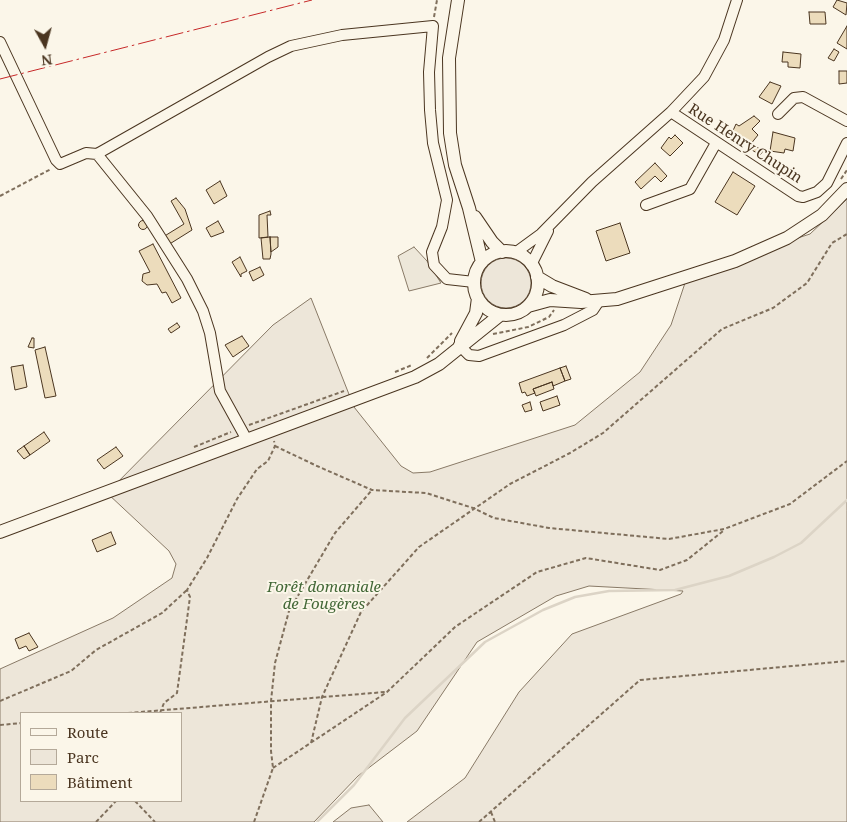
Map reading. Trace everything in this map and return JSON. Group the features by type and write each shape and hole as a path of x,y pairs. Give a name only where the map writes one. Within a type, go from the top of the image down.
{"main road":[{"path":"458,0 448,58 450,133 455,165 469,208 482,262"},
{"path":"0,532 415,377 439,364 458,345 500,315 518,313 528,306 540,302 617,299 644,292 735,261 787,238 822,215 842,188"},
{"path":"469,208 492,242 502,252"},
{"path":"458,345 476,313 478,298 474,282 476,271 489,256 502,252 515,253 532,264 537,277 535,296 528,306"},
{"path":"537,277 552,286 595,301"},
{"path":"478,298 486,308 500,315"}],"street":[{"path":"671,112 704,77 724,40 737,0"},
{"path":"0,42 39,126 56,160 60,164 86,153 98,154 268,57 291,46 342,35 433,26 429,72 430,110 433,143 447,200 444,220 432,252 434,265 447,279 474,282"},
{"path":"778,114 794,98 803,97 847,121"},
{"name":"Rue Henry Chupin","path":"552,223 592,182 671,112 716,144 798,196 817,192 827,183 847,142"},
{"path":"646,206 690,189 716,144"},
{"path":"98,154 147,216 187,279 203,311 210,333 220,391 247,440"},
{"path":"515,253 552,223"},
{"path":"532,264 552,223"},
{"path":"458,345 469,355 479,356 564,324 593,310 595,301"}],"path":[{"path":"433,26 437,0"},
{"path":"0,196 60,164"},
{"path":"842,188 847,170"},
{"path":"311,743 322,697 361,612 419,547 510,484 570,453 603,433 722,329 773,308 807,283 832,243 847,234"},
{"path":"481,329 491,334 499,334 528,327 549,317 554,311 557,301"},
{"path":"423,361 455,331"},
{"path":"391,374 415,364"},
{"path":"186,451 240,428 349,389"},
{"path":"268,432 275,446 372,490 426,493 473,508 494,518 549,528 669,539 724,530 790,504 847,461"},
{"path":"0,701 71,671 96,650 162,613 186,590 207,558 237,499 257,469 268,461 275,446"},
{"path":"254,822 273,768 271,701 274,663 289,611 335,533 372,490"},
{"path":"273,768 387,692 455,627 537,572 586,558 660,570 687,560 724,530"},
{"path":"160,712 164,704 177,693 177,681 190,597 186,590"},
{"path":"479,822 640,680 847,660"},
{"path":"160,712 387,692"},
{"path":"0,725 20,723"},
{"path":"96,822 115,802"},
{"path":"136,802 155,822"},
{"path":"490,812 495,822"}],"green space":[{"name":"Forêt domaniale de Fougères","path":"847,199 847,822 407,822 465,778 519,692 572,634 681,594 683,591 589,586 556,596 477,642 417,731 358,776 314,822 0,822 0,669 113,618 172,578 176,564 169,551 107,493 273,325 311,298 354,407 401,466 413,473 430,472 575,425 640,372 671,325 688,274 810,234"},
{"path":"511,258 524,265 530,273 530,293 524,301 516,307 501,308 488,301 482,293 481,278 488,265 496,259"},
{"path":"369,805 383,822 333,822 351,808"}],"shaded area":[{"path":"414,247 427,261 441,283 409,291 398,256"}],"building":[{"path":"837,0 847,3 846,15 833,7"},
{"path":"809,12 825,12 826,24 810,24"},
{"path":"847,26 847,49 837,43"},
{"path":"834,49 839,52 834,61 828,58"},
{"path":"783,52 801,54 800,68 788,67 788,62 782,62"},
{"path":"839,71 847,71 847,83 839,84"},
{"path":"770,82 781,86 772,104 759,97"},
{"path":"754,116 760,121 752,129 758,135 750,145 731,135 736,124 739,126"},
{"path":"773,132 795,138 793,151 785,149 784,153 770,151"},
{"path":"675,135 683,143 670,156 661,148 669,137 671,139"},
{"path":"755,146 763,151 760,155 752,150"},
{"path":"655,163 667,176 661,182 655,176 641,189 635,182"},
{"path":"733,172 755,186 737,215 715,202"},
{"path":"220,181 227,196 214,204 206,190"},
{"path":"176,198 185,209 192,230 168,245 163,237 184,224 171,201"},
{"path":"270,211 271,215 267,215 268,237 259,238 259,215"},
{"path":"143,220 148,225 143,230 138,225"},
{"path":"218,221 224,232 211,237 206,228"},
{"path":"620,223 630,253 606,261 596,231"},
{"path":"270,237 270,259 263,259 261,238"},
{"path":"270,237 278,237 278,247 271,252"},
{"path":"153,244 181,298 172,303 166,292 162,293 157,284 147,285 142,281 143,274 150,272 139,251"},
{"path":"240,257 247,271 241,274 241,277 232,262"},
{"path":"260,267 264,275 253,281 249,272"},
{"path":"177,323 180,327 171,333 168,329"},
{"path":"242,336 249,346 233,357 225,345"},
{"path":"32,338 34,338 34,348 28,347"},
{"path":"45,347 56,396 45,398 35,350"},
{"path":"23,365 27,387 15,390 11,367"},
{"path":"566,366 571,379 565,381 560,368"},
{"path":"560,368 565,381 553,386 552,382 533,389 535,393 527,396 525,392 522,393 519,383"},
{"path":"552,382 554,389 536,396 533,389"},
{"path":"557,396 560,405 543,411 540,402"},
{"path":"530,402 532,410 525,412 522,405"},
{"path":"44,432 50,441 30,455 24,446"},
{"path":"24,446 30,455 24,459 17,451"},
{"path":"116,447 123,456 104,469 97,460"},
{"path":"111,532 116,544 97,552 92,540"},
{"path":"29,633 38,647 29,651 26,646 19,649 15,639"}],"waterway":[{"path":"317,822 354,785 405,718 485,642 543,610 575,597 609,591 675,590 729,576 801,543 847,500"}],"power":[{"path":"0,79 312,0"}]}
